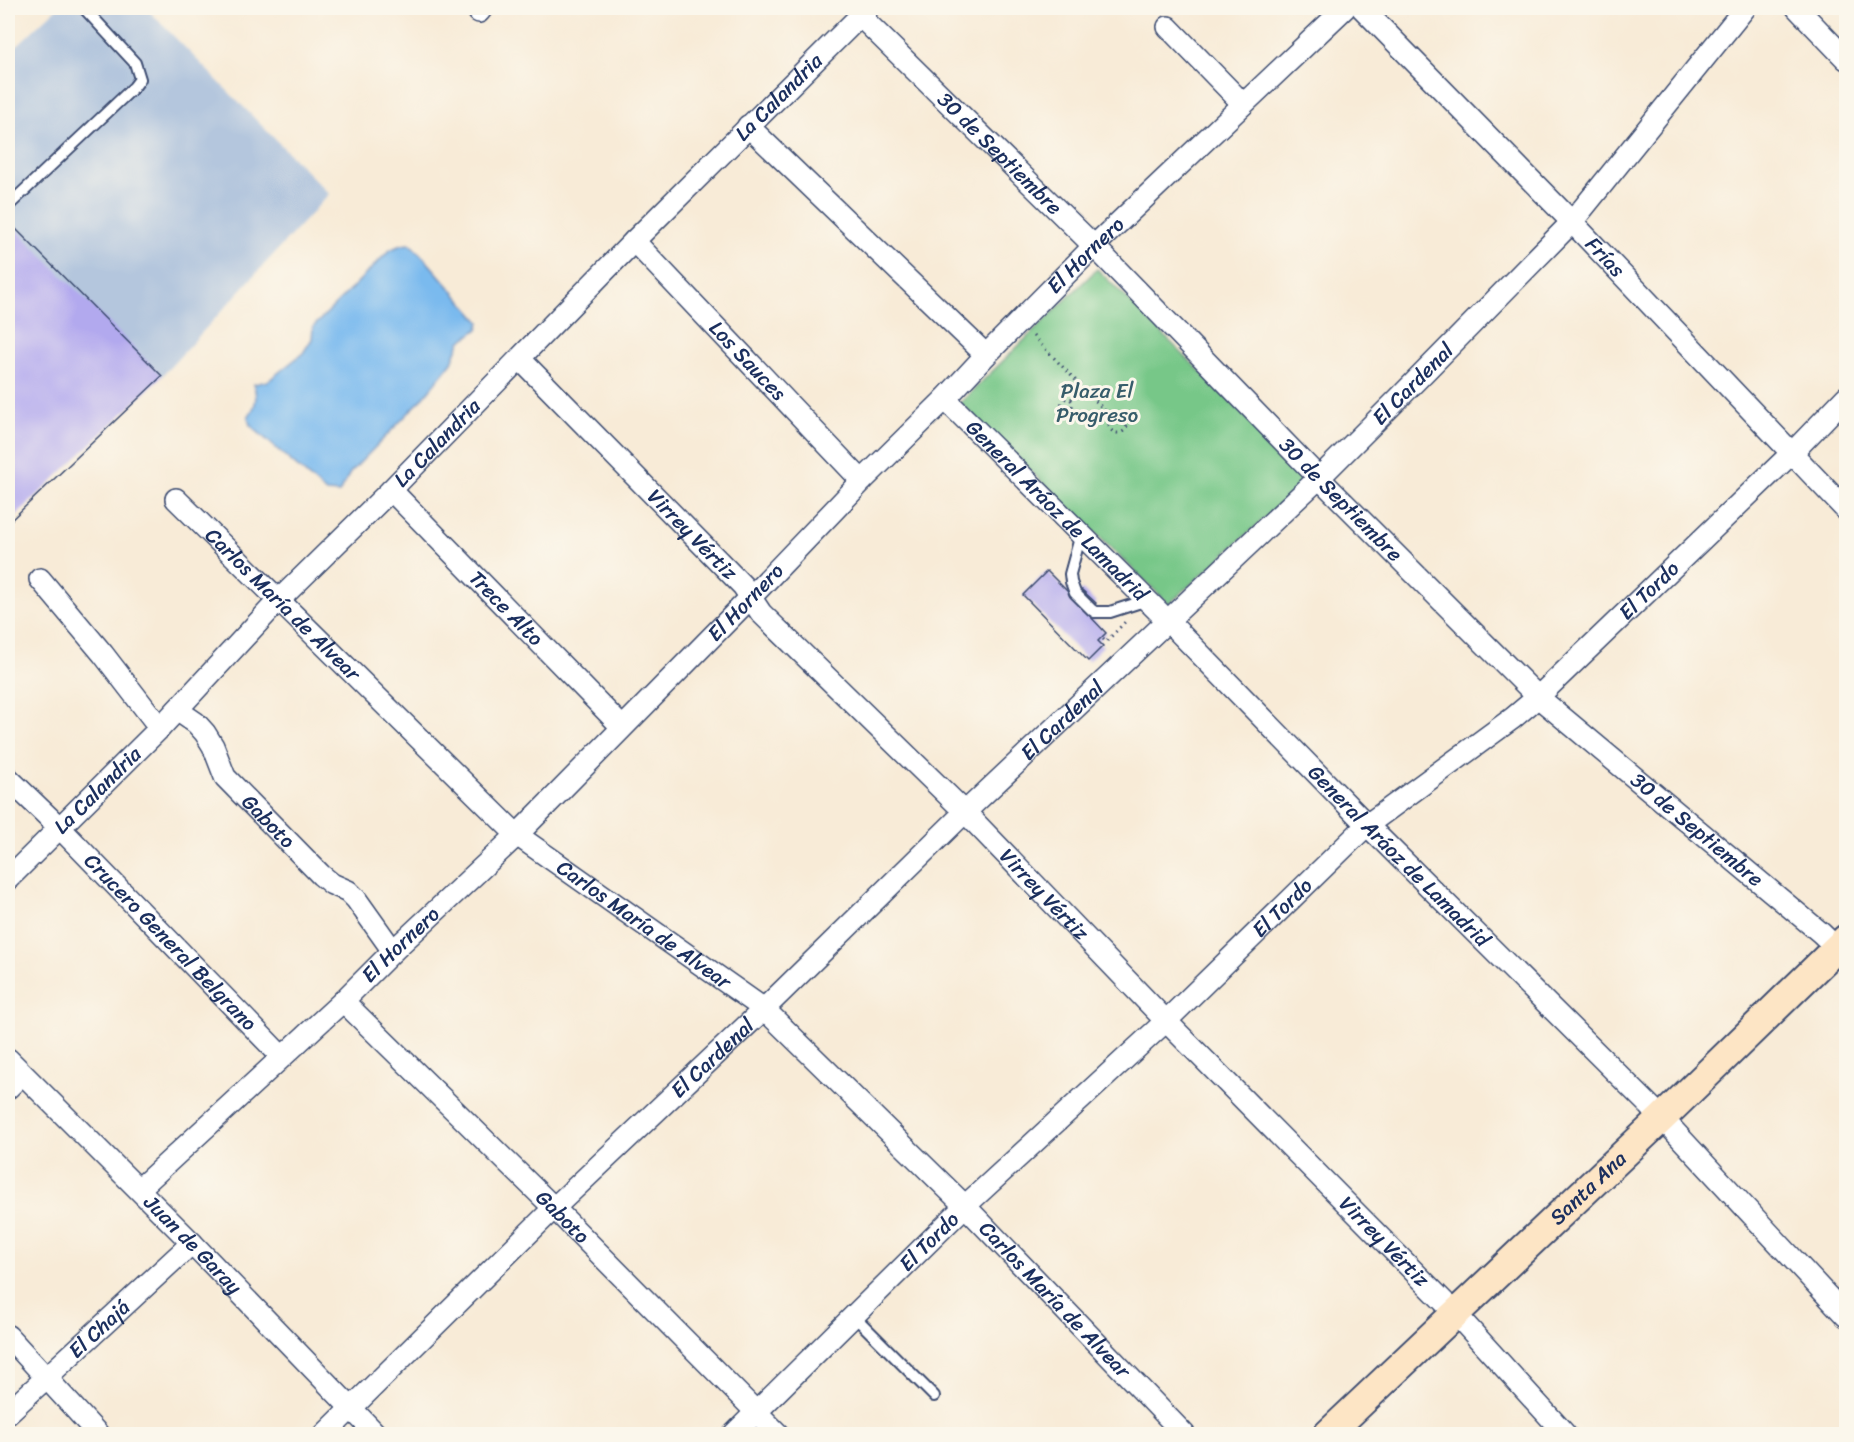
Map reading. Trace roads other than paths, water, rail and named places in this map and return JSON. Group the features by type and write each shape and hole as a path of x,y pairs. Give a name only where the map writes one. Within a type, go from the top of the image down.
{"street":[{"name":"El Hornero","path":"139,1189 343,1001 517,835 1094,246 1345,8"},
{"name":"Frías","path":"1362,8 1572,222 1846,510"},
{"name":"El Cardenal","path":"325,1434 554,1208 764,1009 964,812 1319,478 1572,222 1745,8"},
{"path":"1797,8 1846,59"},
{"name":"La Calandria","path":"8,879 160,728 278,601 391,490 748,126 864,12"},
{"name":"30 de Septiembre","path":"864,12 1319,478 1538,697 1843,948"},
{"path":"1168,27 1243,104"},
{"path":"748,126 986,355"},
{"name":"Los Sauces","path":"634,242 862,481"},
{"name":"Virrey Vértiz","path":"520,359 743,586 770,622 964,812 1166,1021 1455,1313 1565,1434"},
{"name":"El Tordo","path":"734,1434 965,1206 1166,1021 1367,825 1514,718 1538,697 1792,453 1846,397"},
{"name":"General Aráoz de Lamadrid","path":"945,399 1168,621 1367,825 1662,1118 1846,1316"},
{"name":"Trece Alto","path":"391,490 622,727"},
{"name":"Carlos María de Alvear","path":"176,499 517,835 764,1009 965,1206 1184,1434"},
{"path":"40,579 103,654 160,728"},
{"name":"Gaboto","path":"177,710 196,723 205,733 213,746 225,777 321,875 348,891 356,899 393,951"},
{"name":"Crucero General Belgrano","path":"8,778 60,828 282,1057"},
{"name":"Santa Ana","path":"1328,1434 1843,948"},
{"name":"Gaboto","path":"343,1001 554,1208 778,1434"},
{"name":"Juan de Garay","path":"12,1074 139,1189 376,1434"},
{"name":"El Chajá","path":"8,1413 192,1243"},
{"path":"8,1336 98,1434"}],"lane":[{"path":"10,204 140,79 135,63 84,8"},
{"path":"1081,534 1070,574 1071,582 1075,593 1092,610 1110,612 1147,600"},
{"path":"854,1316 934,1396"}],"water":[{"path":"410,244 480,322 478,329 460,342 452,362 423,398 350,473 339,493 326,492 250,425 248,417 256,401 254,384 268,381 303,353 312,339 313,327 390,250"}],"park label":[{"name":"Plaza El Progreso","path":"1097,403"}]}
